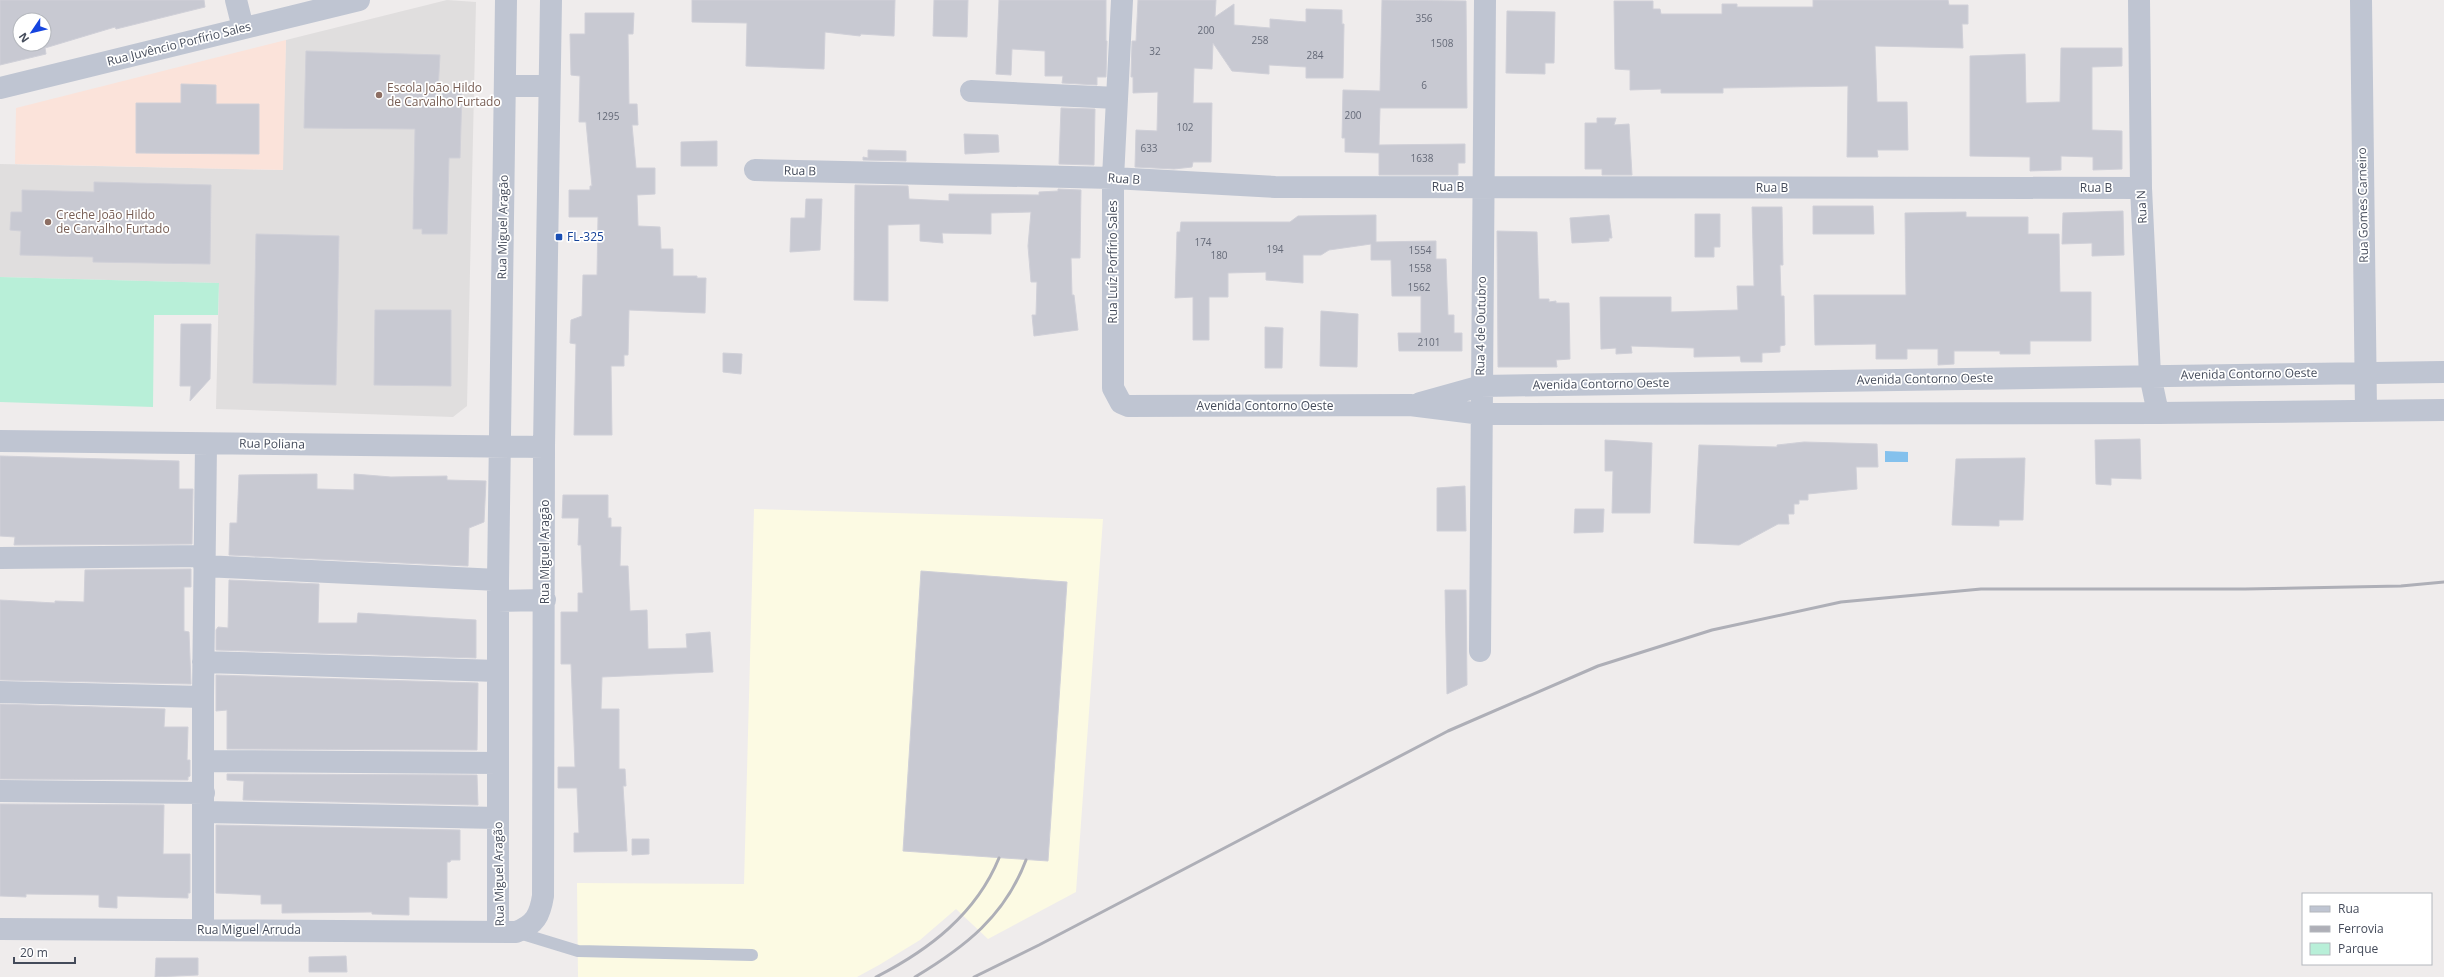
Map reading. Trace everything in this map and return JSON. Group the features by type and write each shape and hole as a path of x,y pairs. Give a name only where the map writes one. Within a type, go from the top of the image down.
{"street":[{"path":"236,0 243,28"},
{"name":"Rua Juvêncio Porfírio Sales","path":"0,88 359,0"},
{"name":"Rua Miguel Aragão","path":"506,0 498,590 498,818 507,932 527,928 535,921 541,909 543,896 545,600 544,446 551,0"},
{"name":"Rua Luíz Porfírio Sales","path":"1121,403 1113,388 1113,178 1122,0"},
{"name":"Rua 4 de Outubro","path":"1480,651 1482,188 1485,0"},
{"name":"Rua N","path":"2139,0 2141,188 2150,375 2158,413"},
{"name":"Rua Gomes Carneiro","path":"2361,0 2366,411"},
{"path":"505,86 549,86"},
{"path":"970,91 1117,98"},
{"name":"Rua B","path":"755,170 1113,178 1274,186 1482,188 2141,188"},
{"name":"Avenida Contorno Oeste","path":"1410,405 1481,386 2150,375 2444,372"},
{"path":"1789,415 1790,381"},
{"name":"Avenida Contorno Oeste","path":"1121,403 1128,406 1410,405 1482,414 1789,415 2444,410"},
{"name":"Rua Poliana","path":"0,441 501,447 544,446"},
{"path":"203,930 203,662 206,444"},
{"path":"0,558 204,561 498,590 545,600"},
{"path":"203,662 498,671"},
{"path":"0,692 203,696"},
{"path":"204,762 498,763"},
{"path":"0,791 498,818"},
{"name":"Rua Miguel Arruda","path":"0,929 507,932"}],"lane":[{"path":"507,932 578,951 752,955"}],"shaded area":[{"path":"447,0 476,2 467,406 453,417 216,409 219,283 0,277 0,164 282,170 286,40"},
{"path":"286,40 283,170 15,164 16,108"},
{"path":"754,509 1103,519 1076,892 988,939 956,909 920,940 857,977 578,977 577,883 744,884"}],"green space":[{"path":"0,277 219,283 218,315 154,315 153,407 0,402"}],"water":[{"path":"1885,451 1908,452 1908,462 1885,462"}],"building":[{"path":"0,0 204,0 205,7 116,29 115,27 52,46 52,12 12,12 12,52 46,52 46,54 0,65"},
{"path":"692,0 895,0 894,36 861,34 860,36 825,32 824,69 746,66 747,23 692,22"},
{"path":"934,0 968,0 967,37 933,36"},
{"path":"999,0 1106,0 1106,77 1097,77 1097,85 1062,83 1063,76 1045,76 1045,51 1012,49 1011,75 996,74"},
{"path":"1138,0 1216,0 1215,17 1234,4 1234,25 1270,28 1270,19 1306,22 1306,9 1342,10 1342,24 1344,24 1343,78 1306,78 1306,67 1269,65 1269,74 1232,71 1213,43 1212,69 1194,68 1193,103 1212,103 1211,162 1193,162 1192,167 1174,169 1135,167 1136,130 1157,131 1158,92 1133,93 1133,77 1131,77 1132,41 1136,41"},
{"path":"1382,0 1466,1 1467,108 1380,108 1379,145 1465,144 1465,163 1458,163 1458,175 1379,175 1379,153 1345,152 1345,138 1342,138 1343,90 1380,91"},
{"path":"1813,0 1948,0 1949,5 1968,5 1968,24 1962,24 1963,48 1875,46 1877,102 1907,102 1908,150 1877,150 1878,157 1847,157 1848,86 1723,88 1723,93 1661,93 1661,89 1630,90 1630,70 1615,69 1614,1 1653,1 1653,9 1660,9 1661,14 1722,14 1722,4 1737,4 1737,7 1813,7"},
{"path":"1507,11 1555,12 1554,63 1545,63 1545,74 1506,73"},
{"path":"585,13 634,13 633,34 628,34 629,104 637,104 638,125 632,125 636,168 655,168 655,194 637,195 638,226 660,227 661,249 673,249 673,276 697,276 697,278 706,278 705,313 629,310 628,355 624,355 624,366 611,366 612,435 574,435 576,344 570,343 571,320 582,316 583,275 597,275 598,217 569,217 569,190 590,190 590,186 592,186 586,122 579,122 580,76 571,75 570,34 585,34"},
{"path":"2061,48 2122,48 2122,66 2092,67 2092,130 2122,131 2122,169 2093,170 2093,157 2061,156 2061,170 2030,171 2030,157 1970,156 1970,56 2025,54 2026,103 2060,102"},
{"path":"306,51 440,55 438,91 462,91 460,158 449,158 447,234 422,234 422,229 413,229 415,129 304,128"},
{"path":"181,84 216,85 216,104 259,104 259,154 136,153 136,103 181,103"},
{"path":"1061,108 1095,109 1094,165 1059,164"},
{"path":"1597,118 1616,118 1614,125 1629,124 1632,175 1602,175 1602,169 1585,169 1585,123 1597,123"},
{"path":"964,134 998,135 999,152 965,154"},
{"path":"717,141 717,166 681,166 681,142"},
{"path":"868,150 906,151 906,161 863,160 863,157 868,158"},
{"path":"94,182 211,185 210,264 93,262 93,257 20,255 21,231 10,230 11,212 22,212 22,190 94,192"},
{"path":"855,185 908,186 909,199 949,201 949,194 1039,195 1039,192 1058,191 1058,189 1081,190 1080,258 1071,258 1072,295 1074,295 1078,330 1034,336 1032,315 1036,315 1037,282 1031,282 1028,246 1031,212 991,213 991,234 942,233 943,243 920,241 920,224 888,225 888,301 854,300"},
{"path":"806,199 822,199 820,250 790,252 791,218 805,218"},
{"path":"1813,206 1873,206 1874,234 1813,234"},
{"path":"1752,207 1782,207 1783,265 1780,265 1781,296 1784,296 1785,345 1780,346 1780,352 1762,353 1762,362 1741,362 1740,356 1694,357 1694,348 1631,346 1632,353 1616,354 1616,348 1601,349 1600,297 1671,297 1671,312 1738,310 1737,286 1754,286"},
{"path":"2123,211 2124,255 2092,256 2092,243 2062,244 2063,213"},
{"path":"1966,212 1966,217 2028,217 2028,234 2059,234 2060,292 2091,292 2091,341 2030,341 2030,354 2000,354 2000,351 1954,351 1954,364 1938,365 1938,349 1907,349 1907,359 1876,359 1876,344 1815,345 1814,295 1906,295 1905,213"},
{"path":"1695,214 1720,214 1720,247 1714,247 1714,257 1695,257"},
{"path":"1376,215 1376,242 1436,241 1436,259 1446,259 1448,315 1454,315 1454,333 1462,333 1462,351 1399,351 1398,333 1421,333 1421,296 1392,296 1391,260 1371,260 1371,244 1329,250 1321,255 1303,255 1303,283 1266,280 1266,272 1228,273 1228,297 1209,297 1209,340 1193,340 1193,297 1175,298 1177,232 1180,232 1181,222 1290,222 1298,216"},
{"path":"1609,215 1612,238 1609,238 1609,241 1572,243 1570,218"},
{"path":"1497,231 1537,232 1539,299 1549,299 1549,302 1556,301 1556,303 1569,303 1570,359 1556,360 1557,367 1498,367"},
{"path":"256,234 339,236 336,385 253,383"},
{"path":"375,310 451,310 451,386 374,385"},
{"path":"1321,311 1358,314 1357,367 1320,366"},
{"path":"181,324 211,324 210,379 190,401 191,386 180,386"},
{"path":"1265,327 1283,328 1282,368 1265,368"},
{"path":"723,353 742,354 741,374 723,372"},
{"path":"2140,439 2141,479 2111,478 2111,485 2096,484 2095,440"},
{"path":"1605,440 1652,443 1650,513 1612,513 1613,471 1605,471"},
{"path":"1804,442 1877,444 1878,467 1856,467 1857,489 1808,494 1808,500 1799,500 1799,504 1794,504 1794,514 1788,514 1789,524 1778,524 1739,545 1694,543 1699,445 1777,447 1777,445"},
{"path":"0,456 179,461 179,489 193,489 192,544 14,545 15,537 0,536"},
{"path":"2025,458 2023,520 1999,520 1999,526 1952,525 1956,459"},
{"path":"317,474 317,489 354,490 354,474 391,477 447,476 447,480 486,481 484,522 469,528 468,566 229,555 230,523 237,523 239,475"},
{"path":"1465,486 1466,531 1437,531 1437,488"},
{"path":"563,495 608,495 608,518 611,518 611,527 621,527 620,566 628,566 630,611 647,610 648,649 687,648 686,634 710,632 713,672 602,677 601,709 619,709 619,769 625,769 626,786 623,786 627,851 574,852 574,833 579,833 577,788 558,788 558,767 575,767 571,664 561,664 561,612 578,612 578,593 583,593 581,545 578,545 579,518 562,518"},
{"path":"1575,509 1604,509 1603,532 1574,533"},
{"path":"191,569 191,587 184,587 184,631 189,632 191,684 0,680 0,600 55,603 55,601 84,602 85,570"},
{"path":"921,571 1067,582 1048,861 903,851"},
{"path":"229,580 319,584 318,623 357,623 358,613 476,620 476,658 216,650 216,630 218,627 228,628"},
{"path":"1445,590 1466,590 1467,685 1447,694"},
{"path":"216,675 478,683 477,750 227,749 227,710 216,711"},
{"path":"0,704 165,709 164,727 188,727 187,760 190,760 190,776 188,777 188,780 0,779"},
{"path":"227,774 477,775 478,805 243,800 244,781 227,780"},
{"path":"0,804 164,805 163,854 190,854 190,893 188,893 188,898 117,896 117,908 99,907 99,895 26,894 26,897 0,896"},
{"path":"216,825 460,830 460,860 451,860 450,862 447,862 447,898 409,897 409,915 372,914 372,912 282,913 282,904 261,904 261,895 216,893"},
{"path":"632,839 649,839 649,854 632,855"},
{"path":"346,956 347,972 309,972 309,957"},
{"path":"156,958 198,958 198,975 155,977"}],"railway":[{"path":"974,977 1039,945 1448,731 1598,666 1712,630 1841,602 1981,589 2245,589 2401,586 2444,582"},
{"path":"876,977 914,955 949,928 978,896 999,858"},
{"path":"915,977 967,942 995,914 1007,898 1026,860"}],"place":[{"name":"Escola João Hildo de Carvalho Furtado","path":"379,95"},
{"name":"Creche João Hildo de Carvalho Furtado","path":"48,222"},
{"name":"FL-325","path":"559,237"}]}
